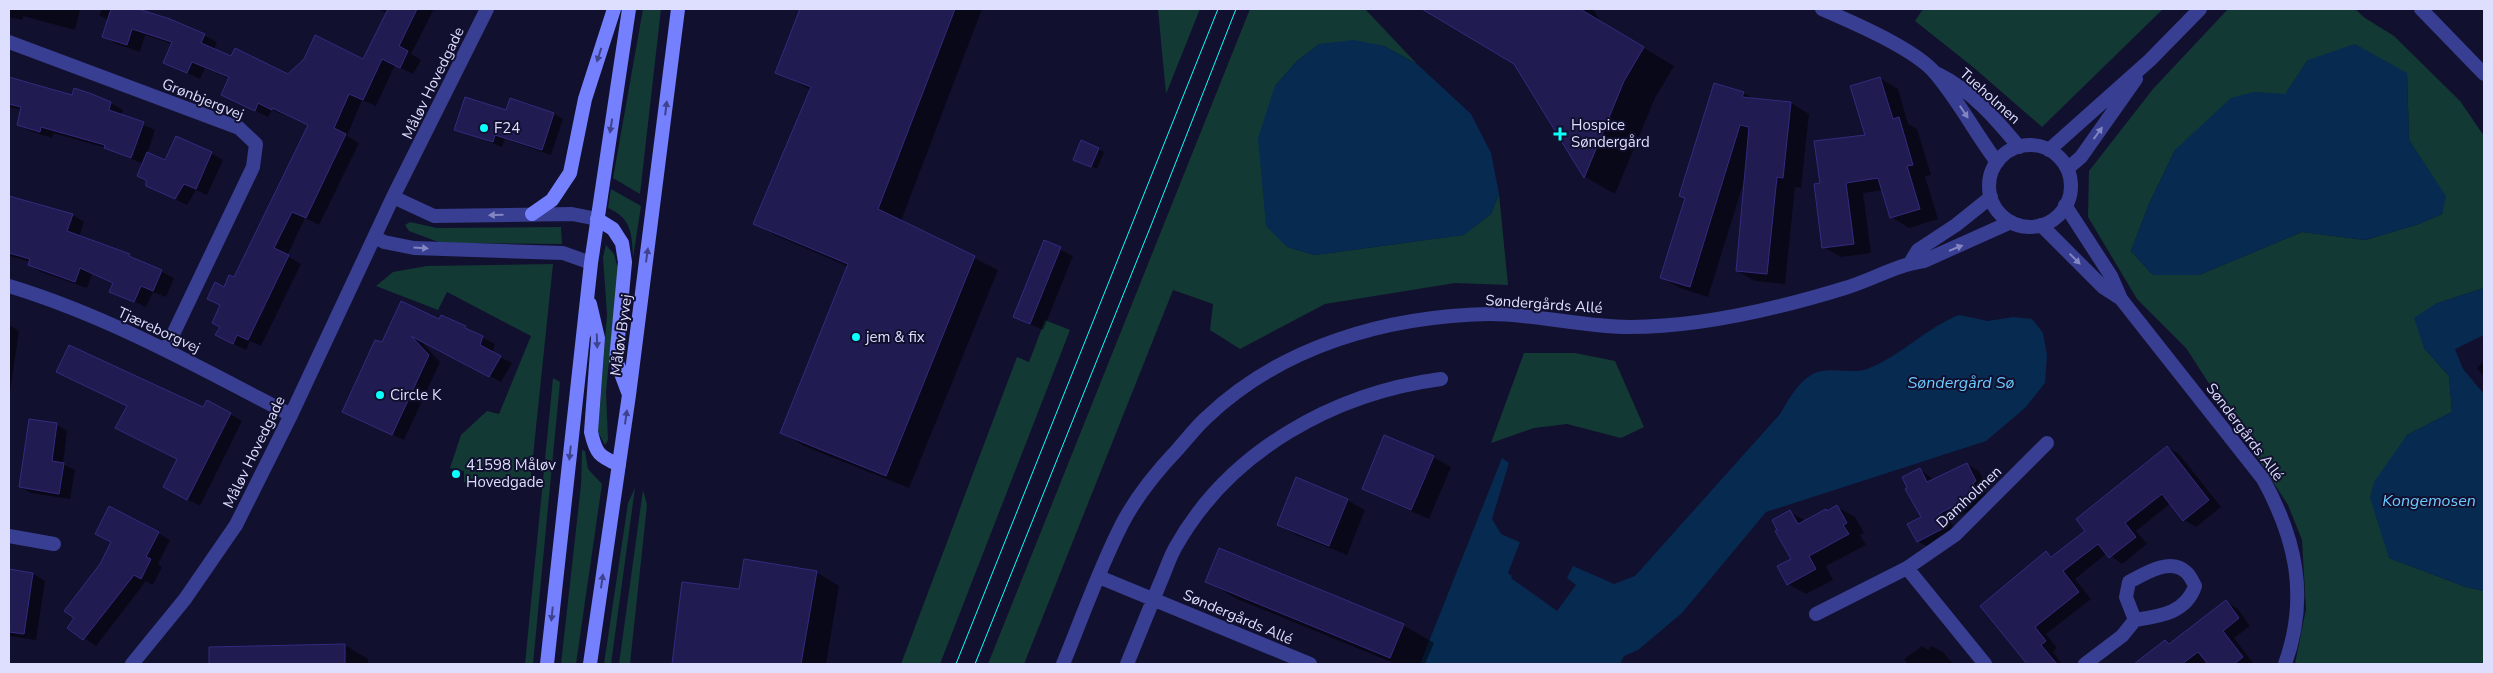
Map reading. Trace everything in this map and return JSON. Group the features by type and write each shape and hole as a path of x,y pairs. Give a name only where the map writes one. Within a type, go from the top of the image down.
{"main road":[{"path":"532,214 552,200 570,173 585,98 614,9"},
{"path":"547,664 590,263 629,9"},
{"name":"Måløv Byvej","path":"590,664 629,395 678,9"},
{"path":"597,219 613,229 622,243 625,262 616,360 629,395"},
{"path":"587,293 598,338 591,432 594,446 600,456 618,465"}],"street":[{"name":"Måløv Hovedgade","path":"132,664 185,599 236,525 291,415 393,197 487,9"},
{"name":"Tueholmen","path":"1822,9 1882,37 1935,73 1956,83 2004,128 2019,146"},
{"path":"2049,150 2150,60 2200,9"},
{"path":"2421,9 2484,74"},
{"name":"Grønbjergvej","path":"9,42 239,128 256,144 253,167 166,349"},
{"path":"2067,169 2081,157 2150,60"},
{"name":"Tueholmen","path":"1935,73 1997,162"},
{"path":"2019,146 2037,146 2049,150 2060,158 2067,169 2070,190 2066,205 2058,216 2041,225 2028,226 2010,222 2000,213 1991,197 1990,179 1997,162 2004,154 2019,146"},
{"path":"393,197 434,216 572,214 597,219"},
{"name":"Søndergårds Allé","path":"1910,263 1918,250 1956,225 1991,197"},
{"name":"Søndergårds Allé","path":"2066,205 2111,276 2120,299 2263,479 2280,509 2291,542 2297,577 2297,612 2291,646 2285,664"},
{"name":"Søndergårds Allé","path":"1063,664 1122,523 1159,469 1206,417 1251,382 1310,350 1370,328 1424,318 1491,314 1630,327 1699,321 1773,308 1848,287 1910,263 1924,261 2010,222"},
{"name":"Søndergårds Allé","path":"2041,225 2102,287 2120,299"},
{"path":"375,237 384,242 414,248 563,253 590,263"},
{"name":"Tjæreborgvej","path":"9,286 54,300 166,349 291,415"},
{"path":"1128,664 1175,548 1202,508 1236,472 1273,441 1315,416 1364,395 1415,382 1441,379"},
{"name":"Damholmen","path":"1816,614 1907,568 1955,535 2048,444"},
{"path":"9,536 54,544"},
{"path":"2085,664 2122,636 2135,620 2165,616 2191,598 2195,586 2186,572 2174,566 2152,570 2129,582 2126,598 2135,620"},
{"path":"1907,568 1985,664"},
{"name":"Søndergårds Allé","path":"1099,577 1310,664"}],"green space":[{"path":"643,9 661,9 640,194 613,178"},
{"path":"1158,9 1200,9 1166,94"},
{"path":"1250,9 1365,9 1417,64 1384,46 1319,44 1297,61 1275,86 1287,247 1315,255 1463,235 1491,214 1499,194 1508,285 1455,283 1325,304 1240,349 1210,330 1213,304 1173,290 1024,664 988,664"},
{"path":"1923,9 2163,9 2042,127 1973,67 1915,21"},
{"path":"2228,9 2355,9 2365,18 2394,36 2460,101 2484,136 2484,288 2435,304 2424,348 2449,376 2452,412 2407,435 2389,558 2466,587 2484,591 2484,664 2295,664 2306,609 2302,540 2288,505 2186,348 2137,299 2088,217 2089,171 2153,89","holes":["2308,60 2407,73 2409,140 2445,196 2442,214 2419,224 2365,240 2302,232 2199,275 2153,275 2131,251 2149,204 2175,150 2254,92 2285,95"]},
{"path":"611,189 641,206 633,258 631,235 626,222 616,212 608,208"},
{"path":"410,222 437,228 561,227 562,244 441,243 409,231 405,225"},
{"path":"606,245 614,254 618,269 606,392 608,440 605,445 598,432 607,314 603,257"},
{"path":"553,264 530,485 464,482 464,471 450,468 461,435 487,411 499,414 531,336 447,292 438,310 376,286 393,272 427,266"},
{"path":"1045,320 1070,330 940,664 901,664 1017,357 1029,362"},
{"path":"1524,353 1575,353 1615,361 1644,427 1621,438 1567,424 1534,428 1491,443"},
{"path":"553,378 560,382 533,664 525,664"},
{"path":"582,450 585,451 588,469 602,484 576,664 561,664 581,485"},
{"path":"635,488 611,664 604,664 628,503"},
{"path":"643,490 647,505 630,664 619,664"}],"water":[{"path":"1354,40 1384,46 1417,64 1471,114 1491,153 1499,194 1491,214 1464,235 1315,255 1287,247 1266,226 1258,138 1275,86 1297,61 1319,44"},
{"path":"2355,44 2407,73 2409,140 2446,196 2442,214 2419,224 2365,240 2302,232 2199,275 2153,275 2131,251 2149,204 2175,150 2231,98 2254,92 2285,94 2308,60"},
{"name":"Kongemosen","path":"2484,288 2484,335 2455,349 2463,369 2484,394 2484,591 2466,587 2389,558 2370,498 2374,482 2407,435 2452,412 2449,376 2424,348 2414,318 2435,304"},
{"name":"Søndergård Sø","path":"1959,315 1988,321 2013,317 2032,319 2043,333 2047,355 2045,383 2025,408 1986,441 1766,512 1682,613 1638,650 1624,656 1620,664 1420,664 1502,458 1509,463 1492,519 1501,534 1614,584 1635,576 1780,414 1793,393 1806,378 1818,372 1832,370 1860,371 1867,369 1891,357 1935,327"}],"pier":[{"path":"1520,542 1573,566 1567,578 1576,585 1557,611 1511,578 1512,576 1508,573"}],"building":[{"path":"111,9 138,9 170,19 205,34 201,43 231,56 235,48 288,74 304,59 315,35 363,59 388,9 417,9 399,46 408,51 400,68 382,59 363,100 349,94 334,128 346,134 306,218 292,212 274,248 289,255 248,340 237,335 233,344 215,335 220,327 212,323 220,305 207,299 215,282 224,287 229,275 234,277 308,125 258,103 255,111 221,95 229,77 192,62 187,73 163,63 172,42 132,29 127,45 102,37"},
{"path":"800,9 955,9 878,209 975,256 886,476 780,433 848,264 753,224 811,87 775,73"},
{"path":"1422,9 1580,9 1644,47 1624,81 1584,178 1514,64"},
{"path":"9,77 72,95 74,88 92,94 111,102 109,110 144,122 131,158 104,148 105,145 41,127 40,132 17,125 21,107 9,104"},
{"path":"1880,77 1893,119 1899,117 1913,165 1907,166 1920,209 1890,218 1878,178 1846,183 1854,244 1822,248 1814,184 1820,183 1814,141 1865,135 1850,86"},
{"path":"1714,83 1744,92 1742,97 1791,102 1783,178 1777,177 1767,274 1736,271 1749,127 1740,125 1690,287 1660,278 1685,198 1679,196"},
{"path":"465,97 506,110 510,98 554,113 542,150 495,135 493,142 454,130"},
{"path":"176,136 212,152 196,189 184,184 175,199 146,186 146,180 137,176 147,152 165,160"},
{"path":"1081,140 1099,148 1091,167 1073,160"},
{"path":"9,196 73,214 67,231 130,254 129,256 162,270 153,291 141,286 134,302 109,292 113,283 80,268 75,282 28,265 30,259 9,253"},
{"path":"1044,240 1061,247 1030,324 1013,317"},
{"path":"401,301 439,319 441,315 466,326 465,328 483,336 480,345 501,356 489,377 411,336 429,355 392,435 342,412 375,340 382,342"},
{"path":"69,345 203,407 207,400 231,413 187,500 163,487 177,459 115,428 127,406 56,372"},
{"path":"29,419 57,423 52,461 64,463 59,494 19,487"},
{"path":"1384,435 1434,456 1411,510 1362,489"},
{"path":"2167,446 2209,500 2183,521 2162,494 2125,523 2136,537 2109,558 2098,544 2063,571 2079,592 2035,627 2046,641 2041,645 2057,664 2027,664 1980,606 2046,551 2051,557 2085,531 2076,519"},
{"path":"1967,463 1976,481 1973,483 1978,493 1939,514 1946,527 1917,542 1907,524 1921,517 1905,489 1907,488 1902,477 1920,468 1927,482"},
{"path":"1296,477 1348,499 1329,546 1277,525"},
{"path":"1837,505 1847,523 1843,525 1849,534 1809,556 1816,569 1787,585 1777,566 1791,559 1775,531 1777,530 1772,520 1790,510 1798,524"},
{"path":"109,506 159,532 146,557 151,559 141,579 134,575 83,640 67,628 74,618 64,611 100,564 111,542 95,534"},
{"path":"1219,548 1404,624 1390,658 1205,582"},
{"path":"744,559 817,571 801,664 672,664 682,582 739,589"},
{"path":"9,569 33,573 24,634 9,632"},
{"path":"2226,600 2239,618 2223,631 2243,657 2234,664 2208,664 2198,652 2182,664 2134,664 2165,640 2169,644"},
{"path":"345,644 345,664 209,664 209,647"}],"tram line":[{"path":"956,664 1218,9"},
{"path":"975,664 1236,9"}],"place":[{"name":"F24","path":"484,128"},
{"name":"Hospice Søndergård","path":"1560,134"},
{"name":"jem & fix","path":"856,337"},
{"name":"Circle K","path":"380,395"},
{"name":"41598 Måløv Hovedgade","path":"456,474"}]}
